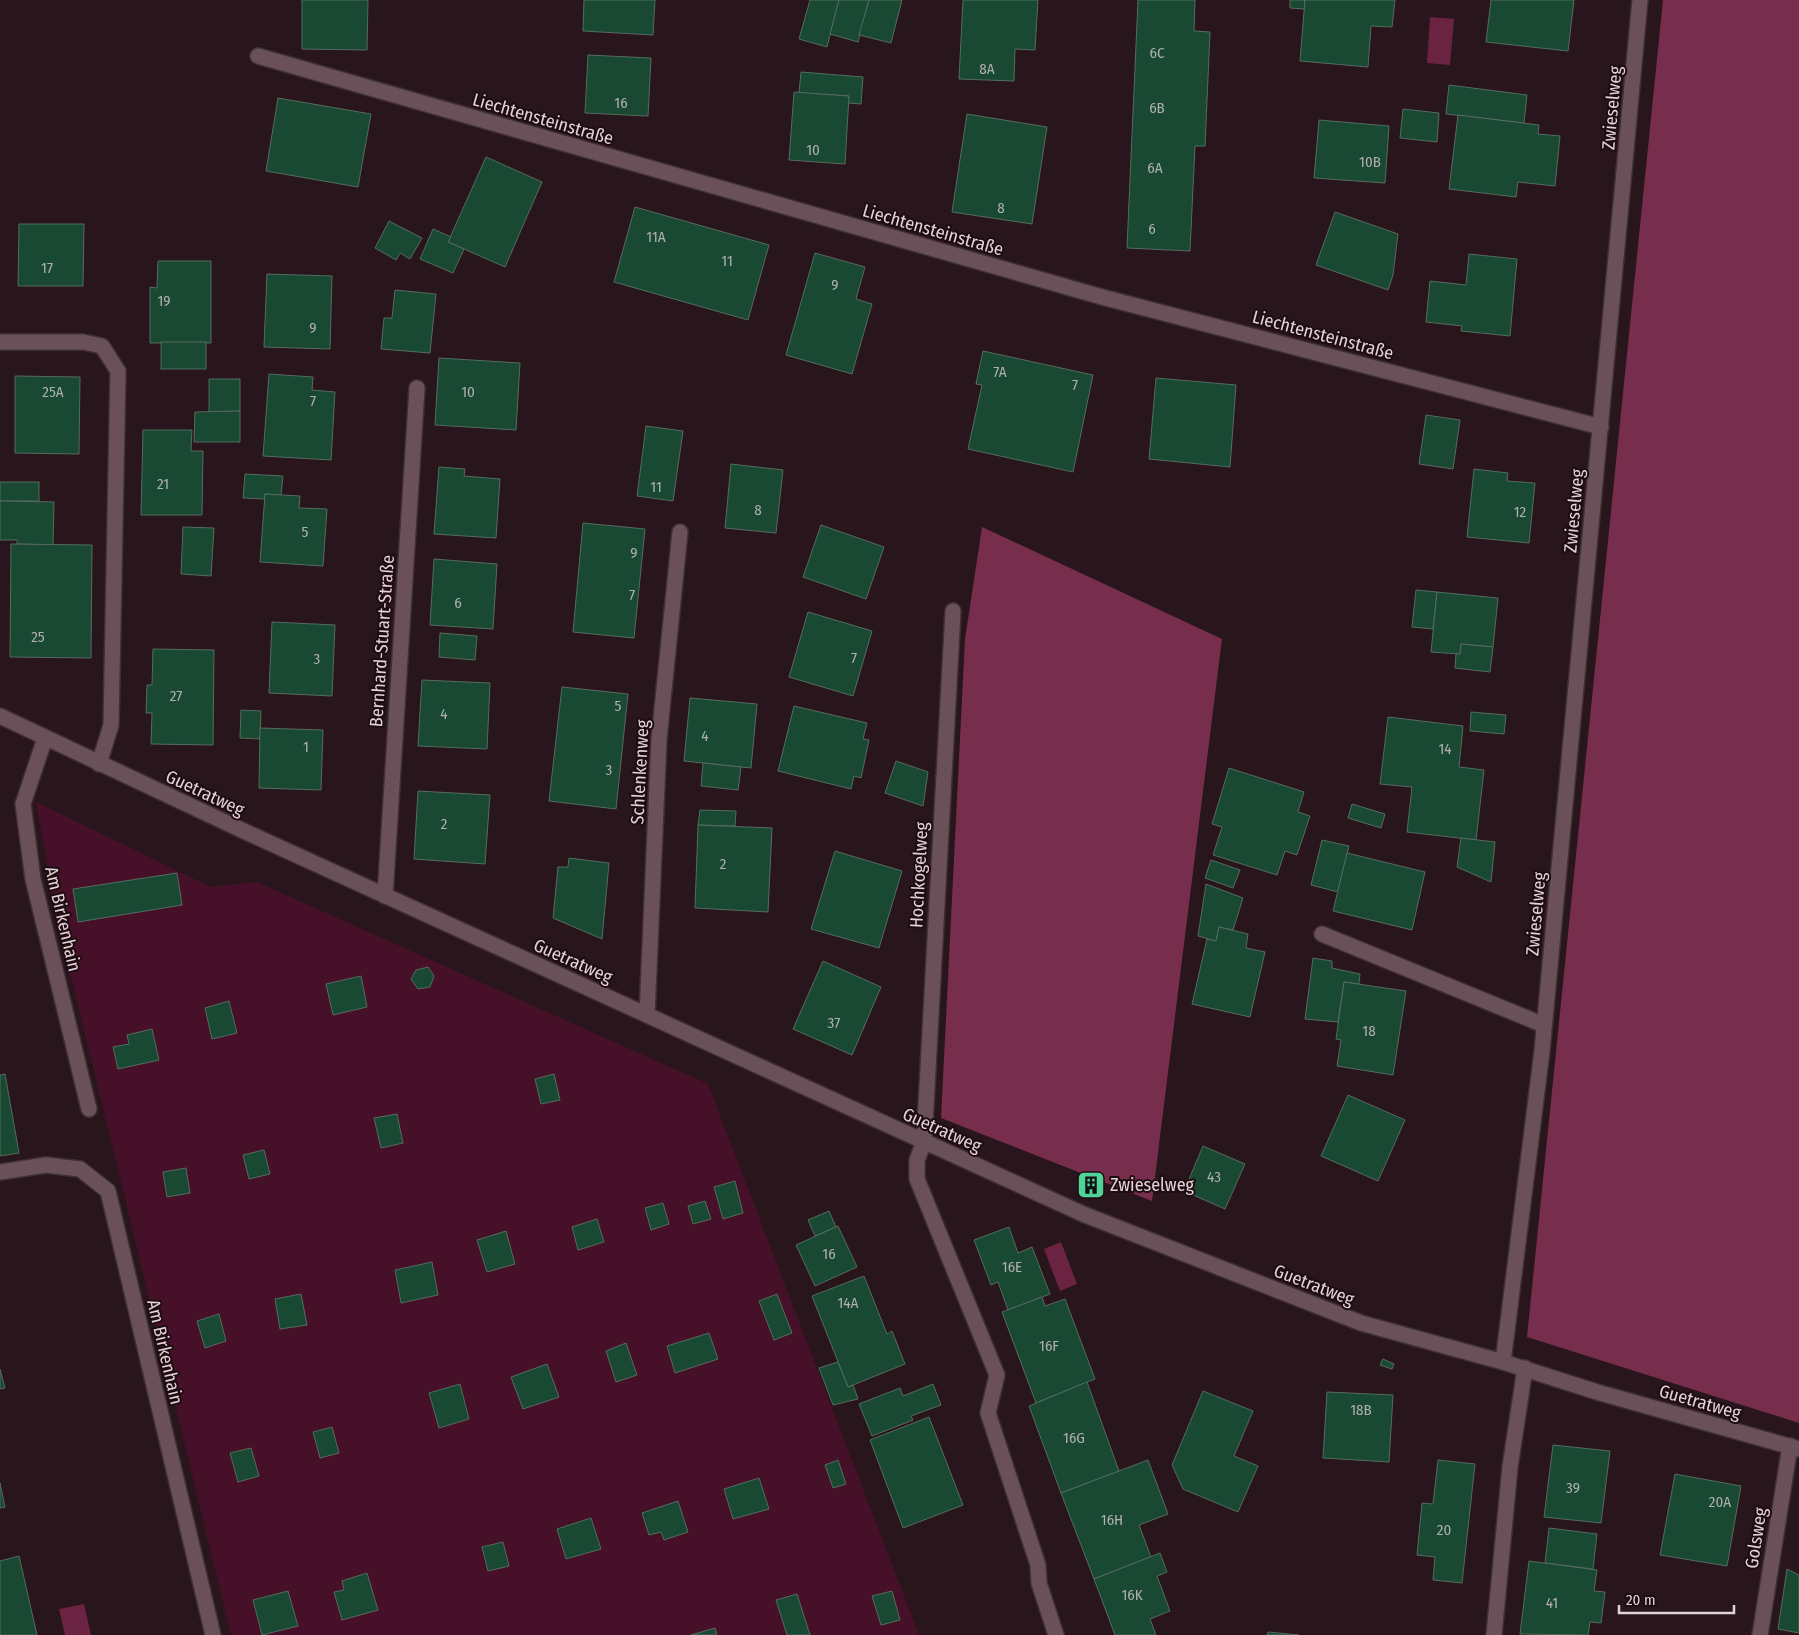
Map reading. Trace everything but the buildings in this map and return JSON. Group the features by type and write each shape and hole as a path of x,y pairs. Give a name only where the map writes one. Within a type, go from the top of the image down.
{"street":[{"name":"Zwieselweg","path":"1503,1362 1544,1025 1640,0"},
{"name":"Liechtensteinstraße","path":"258,56 1102,297 1601,427"},
{"path":"0,342 83,342 102,346 118,371 111,725 99,764"},
{"name":"Bernhard-Stuart-Straße","path":"385,896 417,388"},
{"name":"Schlenkenweg","path":"647,1015 660,738 680,532"},
{"name":"Hochkogelweg","path":"953,611 924,1142 917,1160 917,1179 997,1375 988,1413 1038,1565 1039,1584 1056,1635"},
{"name":"Guetratweg","path":"0,716 99,764 385,896 1083,1214 1353,1320 1525,1368 1597,1392 1794,1448"},
{"name":"Am Birkenhain","path":"46,738 23,804 33,879 89,1109"},
{"path":"1322,934 1544,1025"},
{"name":"Am Birkenhain","path":"0,1172 46,1165 80,1169 108,1191 213,1635"},
{"path":"1494,1635 1510,1467 1525,1368"},
{"name":"Golsweg","path":"1760,1635 1794,1448"}],"shaded area":[{"path":"1663,0 1799,0 1799,1423 1527,1337"},
{"path":"1430,17 1454,19 1450,65 1427,63"},
{"path":"982,527 1222,639 1152,1201 941,1118 965,639"},
{"path":"36,802 211,887 257,882 708,1084 919,1635 231,1635 56,914"},
{"path":"1061,1242 1077,1284 1060,1291 1044,1249"},
{"path":"84,1604 91,1635 65,1635 59,1609"}],"place":[{"name":"Zwieselweg","path":"1091,1185"}]}
